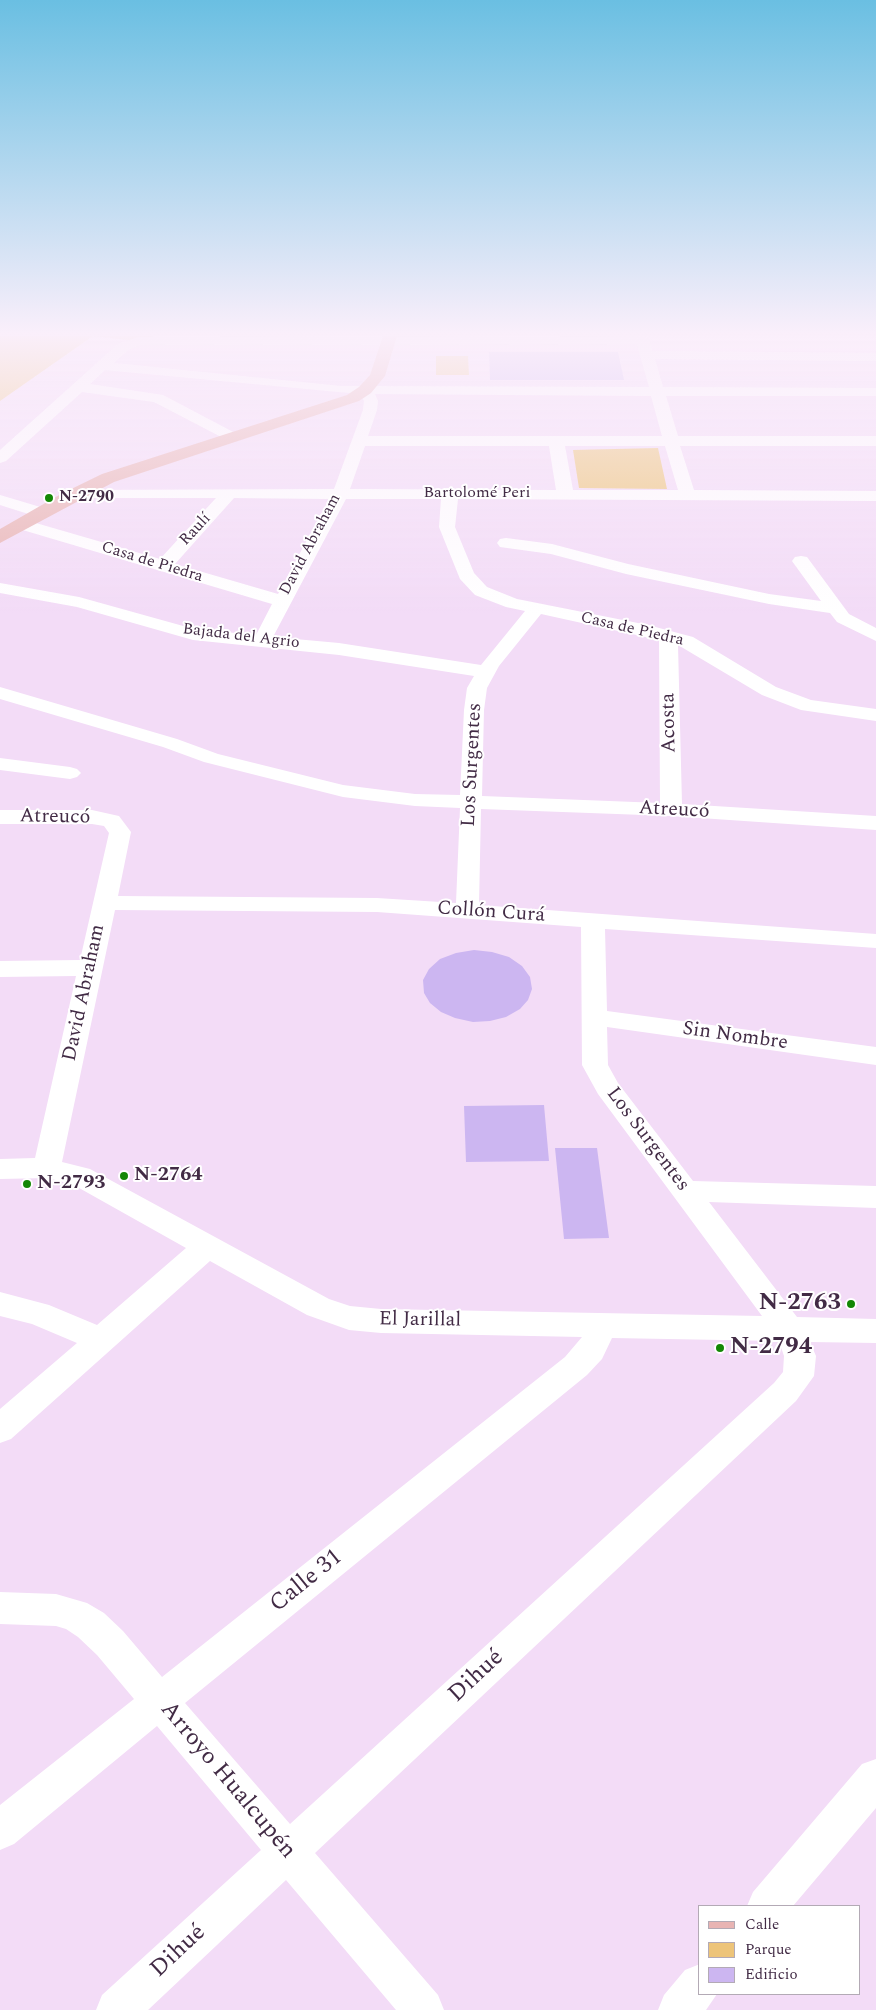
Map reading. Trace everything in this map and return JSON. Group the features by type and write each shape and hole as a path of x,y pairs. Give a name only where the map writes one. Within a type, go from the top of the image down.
{"main road":[{"path":"0,537 77,492 108,478 255,430"}],"street":[{"path":"0,458 31,430"},
{"path":"218,430 232,437"},
{"name":"David Abraham","path":"261,642 281,601 340,494 363,430"},
{"path":"668,430 687,495"},
{"path":"359,441 876,441"},
{"path":"556,441 565,495"},
{"name":"Bartolomé Peri","path":"77,492 876,496"},
{"name":"Raulí","path":"163,566 230,493"},
{"name":"Casa de Piedra","path":"450,494 447,527 458,559 472,584 496,598 536,609 668,636 702,648 769,691 788,699 808,706 876,716"},
{"path":"0,500 41,513"},
{"name":"Casa de Piedra","path":"22,524 281,601"},
{"path":"506,544 552,549 626,569 768,599 834,608"},
{"path":"800,561 834,608 856,626 876,635"},
{"name":"Bajada del Agrio","path":"0,588 79,602 193,634 339,650 486,672"},
{"name":"Los Surgentes","path":"467,911 475,698 477,688 486,672 536,609"},
{"name":"Acosta","path":"668,636 671,810"},
{"name":"Atreucó","path":"0,693 170,743 211,758 343,791 398,798 471,803 671,810 876,823"},
{"path":"0,764 70,773"},
{"name":"Atreucó","path":"0,817 82,817 111,821"},
{"name":"David Abraham","path":"47,1168 120,832 111,821"},
{"name":"Collón Curá","path":"105,904 342,904 467,911 876,941"},
{"name":"Los Surgentes","path":"593,920 593,1052 595,1065 600,1076 789,1329"},
{"path":"0,969 90,968"},
{"name":"Sin Nombre","path":"593,1017 876,1056"},
{"name":"El Jarillal","path":"0,1169 47,1168 80,1176 318,1307 349,1318 602,1326 876,1331"},
{"path":"686,1191 876,1197"},
{"path":"0,1429 208,1246"},
{"path":"0,1304 38,1314 101,1340"},
{"name":"Calle 31","path":"0,1830 576,1366 591,1350 602,1326"},
{"name":"Dihué","path":"117,2010 792,1385 801,1367 797,1346 789,1329"},
{"name":"Arroyo Hualcupén","path":"0,1608 56,1610 74,1615 91,1625 110,1643 423,2010"},
{"path":"768,1905 876,1778"},
{"path":"679,2010 698,1987"}],"green space":[{"path":"658,448 667,489 579,488 573,450"}],"building":[{"path":"474,950 492,952 509,957 522,966 530,977 532,989 528,1000 520,1009 506,1017 490,1021 473,1022 455,1018 441,1012 430,1003 424,993 423,980 429,969 440,959 456,953"},
{"path":"544,1105 549,1161 466,1162 464,1106"},
{"path":"555,1148 597,1148 609,1238 564,1239"}],"place":[{"name":"N-2790","path":"49,498"},
{"name":"N-2764","path":"124,1176"},
{"name":"N-2793","path":"27,1184"},
{"name":"N-2763","path":"851,1304"},
{"name":"N-2794","path":"720,1348"}]}
